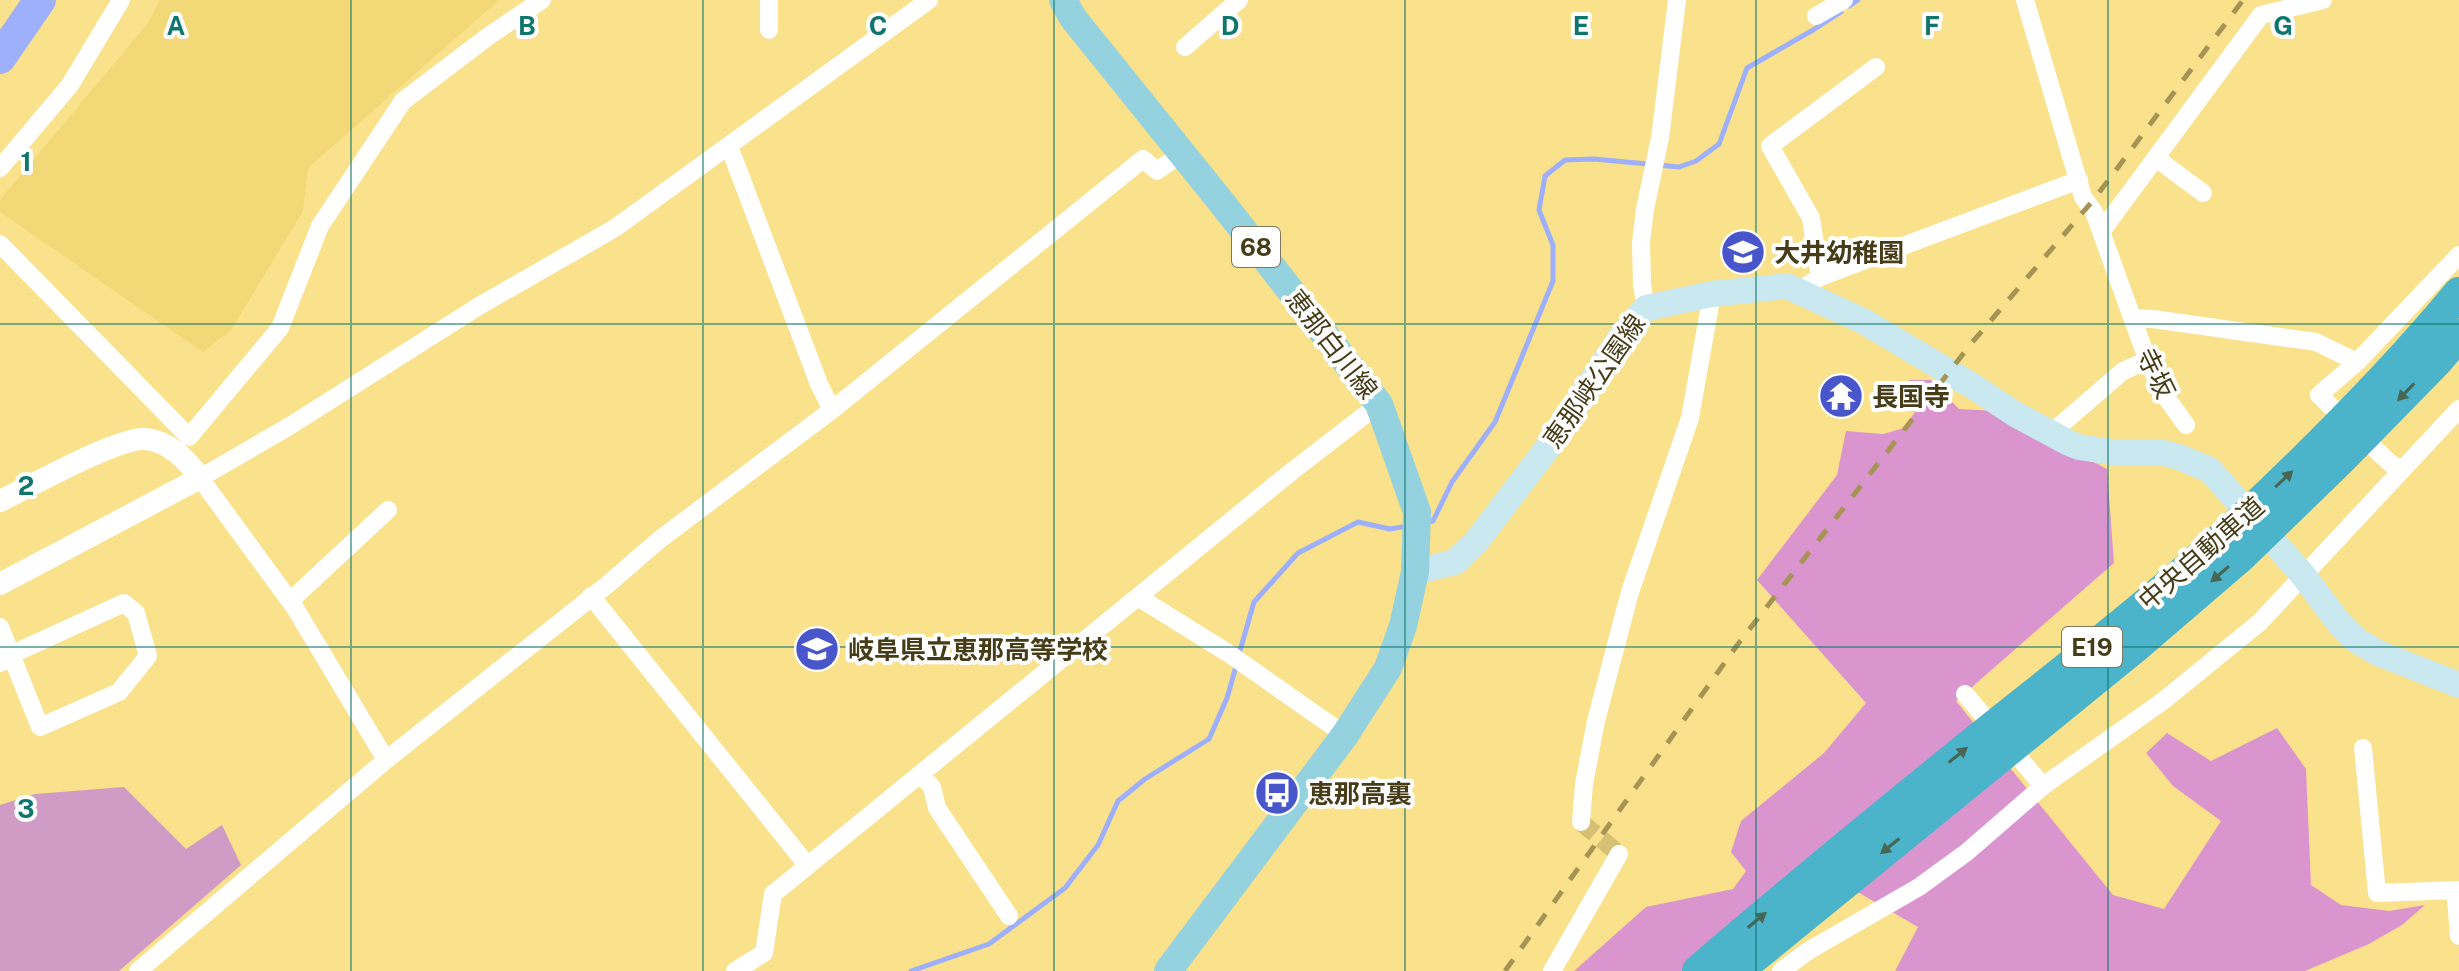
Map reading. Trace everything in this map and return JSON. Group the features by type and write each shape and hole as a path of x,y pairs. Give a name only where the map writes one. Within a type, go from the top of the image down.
{"highway":[{"name":"中央自動車道","path":"1698,971 2222,537 2324,441 2416,345 2459,293"},
{"name":"中央自動車道","path":"1737,971 2135,647 2241,556 2340,460 2459,335"}],"main road":[{"name":"恵那白川線","path":"1063,0 1073,18 1379,404 1417,525 1415,572 1403,626 1388,668 1345,735 1168,971"},
{"name":"恵那峡公園線","path":"1415,572 1455,562 1476,542 1552,442 1621,337 1646,308 1712,294 1809,284 1863,321 2050,434 2092,450 2160,452 2210,470 2356,640 2378,653 2459,685"}],"street":[{"path":"0,168 70,85 121,0"},
{"path":"0,244 189,437 280,328 320,226 403,101 542,0"},
{"path":"769,0 769,30"},
{"path":"0,584 200,478 288,427 479,306 615,228 929,0"},
{"path":"1185,47 1239,0"},
{"path":"1646,308 1641,242 1660,138 1677,0"},
{"path":"1816,16 1844,0"},
{"name":"寺坂","path":"2025,0 2083,197 2094,212 2161,390 2186,425"},
{"path":"2101,232 2261,15 2323,0"},
{"path":"1876,67 1770,146 1811,218 1809,284 2079,180"},
{"path":"729,146 819,384 832,410"},
{"path":"2156,158 2203,193"},
{"path":"138,971 386,760 607,585 659,540 832,410 1143,159 1157,171 1171,161"},
{"path":"2396,466 2319,395 2357,362 2459,255"},
{"path":"1581,822 1584,784 1596,721 1630,592 1690,418 1712,294"},
{"path":"2132,318 2316,342 2357,362"},
{"path":"2050,434 2123,371 2148,360"},
{"path":"735,971 764,953 773,894 1291,472 1379,404"},
{"path":"1781,971 1808,951 1919,887 1967,852 2043,786 2163,701 2260,622 2299,570 2356,520 2396,466 2459,409"},
{"path":"0,501 107,449 142,439 177,452 200,478 290,601 386,760"},
{"path":"290,601 388,510"},
{"path":"591,596 807,865"},
{"path":"1138,597 1228,653 1345,735"},
{"path":"0,627 6,660 40,727 119,692 148,656 136,613 124,603 6,660"},
{"path":"1965,694 2043,786"},
{"path":"2363,748 2377,893 2459,892 2456,899 2459,936"},
{"path":"920,774 932,787 937,808 1009,916"},
{"path":"1552,971 1619,854"}],"shaded area":[{"path":"160,0 499,0 308,168 303,211 231,330 203,352 0,212 0,200 148,23"},
{"path":"1909,380 1931,380 1959,409 1996,411 2107,469 2114,563 1956,701 2113,895 2164,909 2221,821 2173,786 2146,753 2167,733 2211,761 2277,728 2306,769 2311,885 2341,905 2389,911 2425,905 2402,925 2369,944 2305,971 1895,971 1918,927 1806,862 1683,971 1574,971 1646,907 1733,889 1746,871 1731,852 1741,821 1824,753 1866,703 1757,580 1837,475 1846,431 1883,434 1904,428 1917,409"},
{"path":"124,787 186,849 222,825 241,865 119,971 0,971 0,805 35,794"}],"waterway":[{"path":"0,58 40,0"},
{"path":"1849,6 1858,0"},
{"path":"1425,522 1433,521 1452,482 1495,422 1553,281 1553,245 1539,210 1545,176 1565,160 1594,159 1679,167 1696,161 1719,144 1747,68 1841,12"},
{"path":"1239,654 1254,602 1298,553 1358,522 1390,529 1408,526"},
{"path":"911,971 989,944 1065,888 1098,845 1118,801 1145,779 1209,739 1227,698 1237,663"}],"tunnel":[{"path":"1581,822 1619,854"}],"railway":[{"path":"1505,971 1738,644 1970,345 2095,198 2243,0"}],"place":[{"name":"大井幼稚園","path":"1743,252"},
{"name":"長国寺","path":"1841,396"},
{"name":"岐阜県立恵那高等学校","path":"817,649"},
{"name":"恵那高裏","path":"1277,793"}]}
